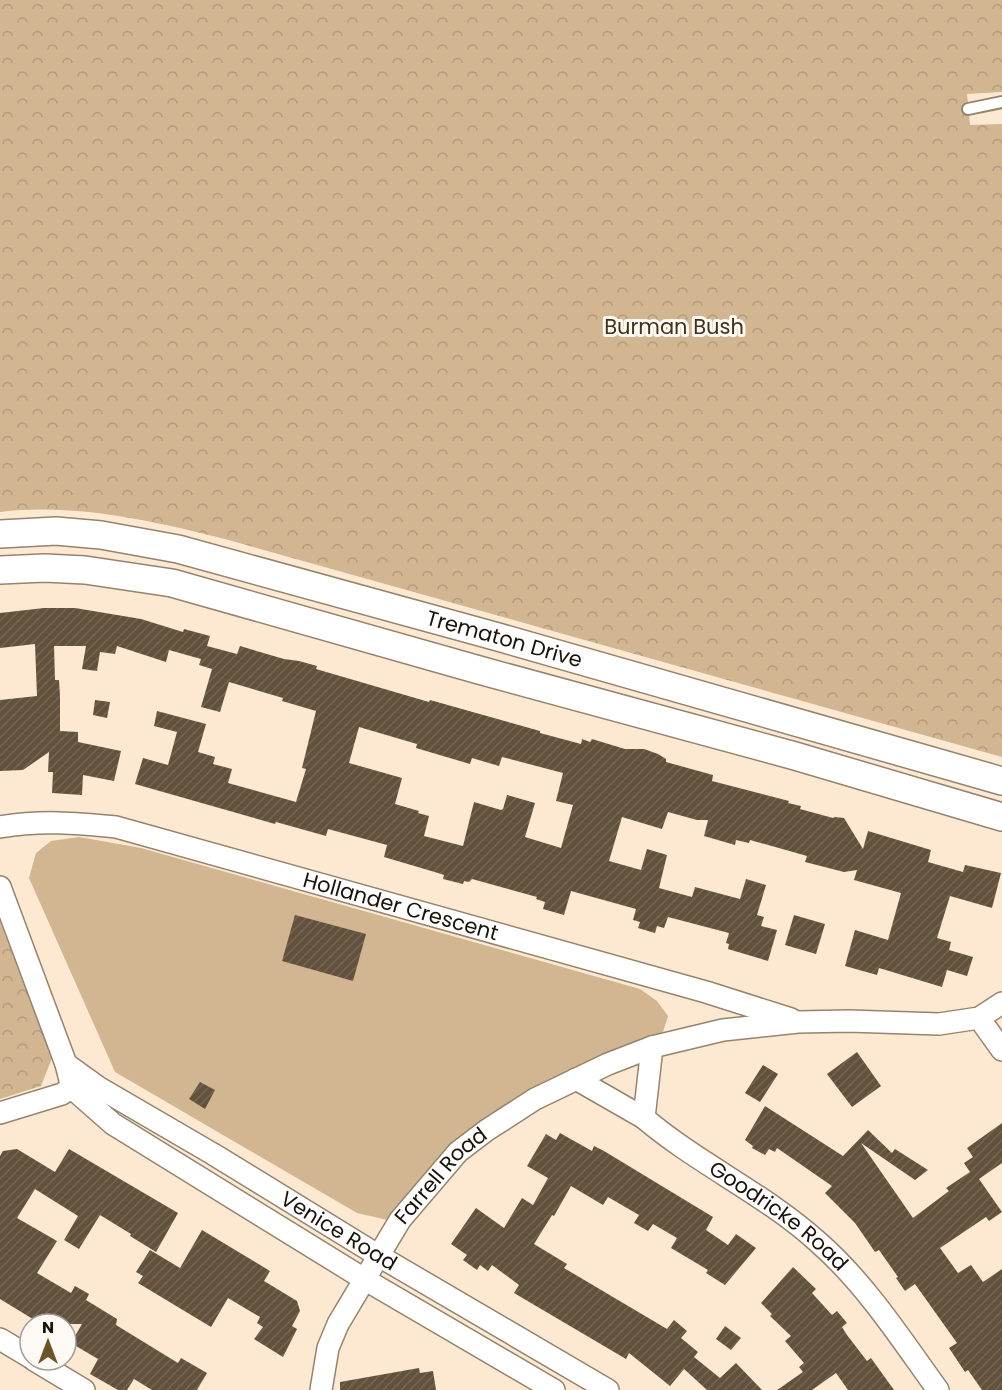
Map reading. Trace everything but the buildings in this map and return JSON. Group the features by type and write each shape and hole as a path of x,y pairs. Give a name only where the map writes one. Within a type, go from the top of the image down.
{"street":[{"name":"Trematon Drive","path":"0,534 56,531 101,535 178,549 1002,781"},
{"path":"172,583 178,549"},
{"name":"Trematon Drive","path":"0,570 45,568 85,570 172,583 722,736 1002,817"},
{"path":"394,645 404,612"},
{"path":"577,697 589,664"},
{"path":"722,736 732,704"},
{"path":"923,793 932,761"},
{"name":"Hollander Crescent","path":"0,827 23,823 63,821 116,827 706,992 798,1022"},
{"path":"0,887 66,1064 78,1083 46,1100 0,1113"},
{"name":"Hollander Crescent","path":"652,1047 723,1030 798,1022 939,1024 979,1018 1002,1003"},
{"path":"979,1018 1002,1050"},
{"path":"644,1118 652,1047"},
{"name":"Farrell Road","path":"321,1390 328,1348 338,1324 400,1220 458,1152 487,1130 535,1100 576,1079 652,1047"},
{"name":"Goodricke Road","path":"576,1079 644,1118 680,1148 783,1214 818,1241 856,1278 938,1390"},
{"name":"Venice Road","path":"78,1083 213,1154 379,1256 608,1390"},
{"name":"Venice Road","path":"78,1083 113,1124 364,1279 554,1390"},
{"path":"196,1177 213,1154"},
{"path":"0,1339 18,1350"},
{"path":"54,1372 84,1390"}],"lane":[{"path":"968,109 1002,102"}],"green space":[{"name":"Burman Bush","path":"0,0 1002,0 1002,92 967,94 970,125 1002,124 1002,757 225,539 114,515 57,510 0,512"},
{"path":"79,837 141,848 640,989 657,1001 668,1016 662,1035 484,1131 392,1221 357,1213 115,1072 29,878 36,853 51,841"},
{"path":"0,921 52,1058 41,1086 0,1099"}]}
